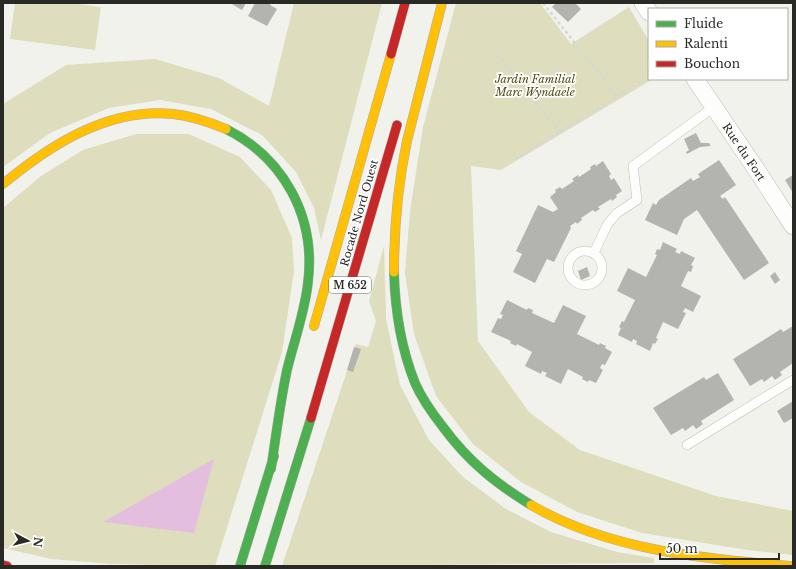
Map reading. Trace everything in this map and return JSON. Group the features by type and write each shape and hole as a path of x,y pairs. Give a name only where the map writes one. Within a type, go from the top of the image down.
{"highway":[{"name":"Rocade Nord Ouest","path":"310,336 375,113 405,3"},
{"path":"442,3 402,168 396,220 394,264 396,301 401,333 416,383 429,408 447,435 484,473 504,489 530,505 556,518 584,530 648,548 714,558 790,566"},
{"path":"3,184 35,159 64,141 86,130 135,115 171,114 197,118 214,123 249,142 270,160 293,192 299,206 306,233 310,262 307,297 287,372 270,470"},
{"name":"Rocade Nord Ouest","path":"265,566 320,389 399,118"},
{"path":"240,566 289,406"},
{"path":"3,565 7,566"}],"street":[{"name":"Rue du Fort","path":"696,80 793,226"}],"lane":[{"path":"594,253 607,225 617,213 637,200 633,166 714,107"},
{"path":"688,445 793,380"}],"path":[{"path":"543,3 618,96"},
{"path":"498,55 560,132"},
{"path":"515,159 648,78"}],"green space":[{"path":"15,3 70,3 101,7 95,50 10,39"},
{"path":"294,3 382,3 321,240 314,208 296,172 262,135 211,109 160,100 109,108 50,133 3,167 3,104 66,65 155,59 219,78 269,106"},
{"name":"Jardin Familial Marc Wyndaele","path":"456,3 540,3 571,44 629,7 648,39 648,80 651,80 501,170 471,166 478,341 529,412 580,450 716,496 793,511 793,555 747,550 642,533 577,512 521,482 473,444 436,396 414,334 405,273 410,211 423,127"},
{"path":"136,134 189,134 240,157 271,190 292,238 294,271 282,352 215,566 111,564 52,559 3,548 3,208 41,176 83,150"},
{"path":"384,246 386,319 400,385 429,440 463,477 506,509 551,532 617,552 654,558 654,563 282,566 356,344 368,347 376,321 369,301"}],"shaded area":[{"path":"214,459 194,533 103,522"}],"building":[{"path":"230,3 246,3 242,10"},
{"path":"255,3 271,3 270,5 277,9 267,26 248,16"},
{"path":"556,3 575,3 581,9 568,22 552,7"},
{"path":"696,133 701,143 709,143 711,146 700,147 687,154 686,152 689,150 684,139"},
{"path":"719,160 736,185 720,196 723,199 725,197 769,263 744,280 697,210 684,219 677,235 645,220 653,203 656,205 659,200 691,178 693,181 700,177 698,174"},
{"path":"603,161 611,174 609,176 611,180 614,178 622,191 616,195 617,197 612,201 611,199 598,207 600,209 595,212 593,210 581,218 582,220 577,224 576,222 570,226 571,228 554,262 547,259 535,283 513,272 522,254 516,251 538,205 553,212 558,209 550,197 556,192 555,190 560,187 562,189 574,181 572,179 578,175 579,177 591,169 590,167 595,164 596,166"},
{"path":"793,175 793,193 785,180"},
{"path":"663,242 677,249 675,252 680,254 681,251 695,258 691,265 693,266 691,272 688,271 681,286 701,296 693,312 685,308 683,312 686,313 678,329 663,322 656,338 658,339 655,344 653,343 650,351 636,344 637,341 633,339 632,342 618,335 621,328 619,327 622,321 624,322 635,300 617,291 628,268 646,277 657,255 655,254 657,249 660,250"},
{"path":"587,267 590,276 581,280 578,271"},
{"path":"775,272 780,280 775,284 770,276"},
{"path":"507,300 527,310 528,308 533,310 532,313 554,323 563,305 586,316 577,334 599,345 600,343 606,346 605,348 612,352 605,365 602,364 600,368 603,370 596,383 589,380 588,382 582,379 583,377 568,369 561,384 545,376 547,373 542,371 541,374 525,366 532,352 517,344 516,346 510,343 511,341 491,332 498,318 501,319 503,315 500,314"},
{"path":"793,326 793,363 780,372 782,375 775,380 772,376 764,382 762,379 750,386 733,359 781,329 783,332"},
{"path":"354,347 361,349 353,372 347,370"},
{"path":"718,373 734,400 701,421 703,424 696,429 693,425 685,431 683,428 671,435 653,408 704,377 706,380"},
{"path":"793,401 793,418 784,423 777,411"}],"traffic: fast":[{"path":"226,129 247,141 280,173 292,192 301,213 307,235 309,258 307,293 287,370 271,469"},
{"path":"394,272 397,314 402,342 410,370 424,400 452,439 472,461 494,480 531,505"},
{"path":"265,566 311,418"},
{"path":"240,566 274,456"}],"traffic: slow":[{"path":"394,272 397,206 404,157 442,3"},
{"path":"314,326 391,54"},
{"path":"3,184 40,156 61,143 103,123 126,116 149,113 173,114 187,116 226,129"},
{"path":"531,505 592,533 657,550 724,560 790,566"}],"traffic: jam":[{"path":"391,54 405,3"},
{"path":"311,418 397,125"},
{"path":"3,565 7,566"}]}
